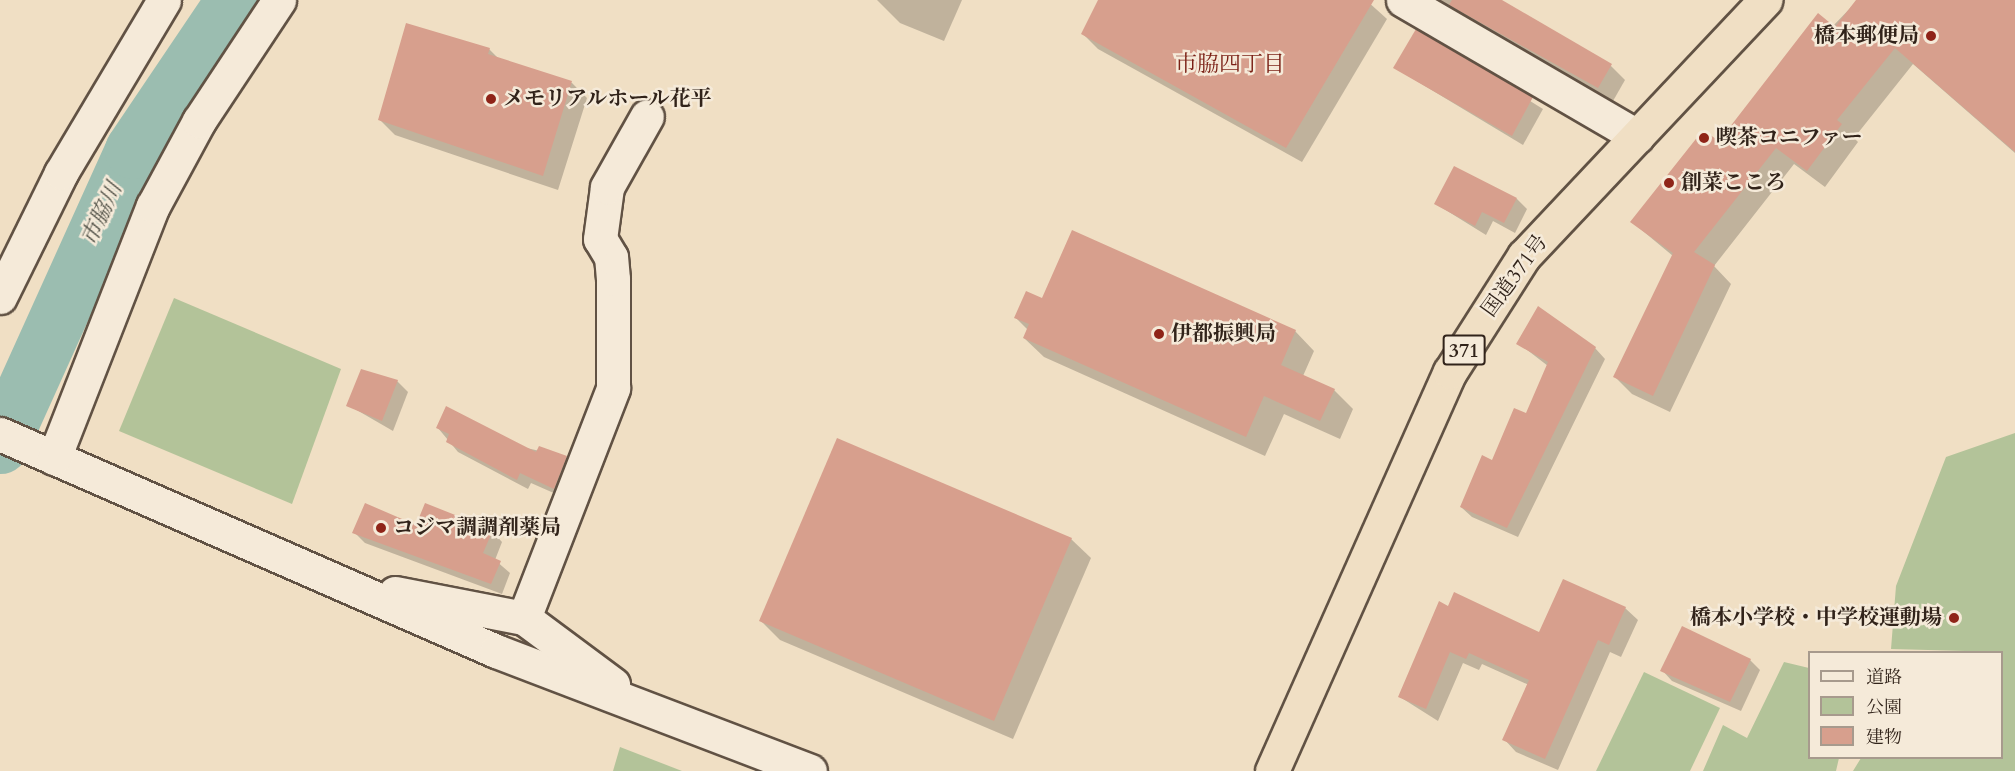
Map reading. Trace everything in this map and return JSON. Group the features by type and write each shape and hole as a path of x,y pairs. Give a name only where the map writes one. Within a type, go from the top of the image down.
{"highway":[{"name":"国道371号","path":"1272,771 1371,539 1450,372 1524,256 1765,0"}],"street":[{"path":"0,297 61,173 164,0"},
{"path":"54,458 153,206 199,121 279,0"},
{"path":"1403,0 1637,136"},
{"path":"524,618 613,388 612,268 600,239 607,187 647,116"},
{"path":"0,435 496,651 810,771"},
{"path":"334,580 524,618 649,710"}],"green space":[{"path":"174,298 341,369 292,504 119,431"},
{"name":"橋本小学校・中学校運動場","path":"2015,433 2015,771 1853,771 1860,759 2003,759 2003,651 1891,649 1896,586 1946,457"},
{"path":"1784,662 1808,668 1808,759 1839,759 1836,771 1703,771 1723,725 1747,738"},
{"path":"1644,672 1720,708 1690,771 1596,771"},
{"path":"620,747 682,771 613,771"}],"building":[{"path":"1098,0 1374,0 1286,148 1081,34"},
{"path":"1452,0 1502,0 1612,64 1598,88 1449,5"},
{"path":"1856,0 2015,0 2015,152 1895,48 1837,120 1842,124 1807,171 1776,148 1694,252 1715,265 1653,396 1613,377 1673,253 1630,222 1703,130 1719,141 1818,13 1835,27"},
{"path":"406,23 490,48 488,54 572,81 543,176 378,120"},
{"path":"1416,29 1533,97 1512,136 1393,68"},
{"path":"1454,166 1517,198 1504,223 1482,212 1475,226 1434,204"},
{"name":"伊都振興局","path":"1072,230 1296,330 1281,365 1335,389 1320,421 1264,396 1246,437 1023,338 1029,324 1014,318 1026,291 1042,298"},
{"path":"1538,306 1596,347 1507,528 1460,507 1482,455 1492,460 1514,408 1526,413 1548,362 1516,344"},
{"path":"361,369 398,380 382,421 346,406"},
{"path":"446,406 536,452 539,446 567,456 554,489 520,473 517,480 446,442 449,434 436,428"},
{"path":"837,438 1072,538 994,721 759,621"},
{"path":"365,503 416,525 425,503 493,530 483,553 501,561 491,584 352,533"},
{"path":"1563,579 1626,607 1609,645 1598,640 1545,759 1502,740 1529,680 1469,653 1466,659 1450,652 1426,709 1398,697 1439,601 1448,606 1454,592 1539,632"},
{"path":"1682,626 1751,659 1730,702 1660,671"}],"waterway":[{"name":"市脇川","path":"0,445 133,150 234,0"}],"place":[{"name":"橋本郵便局","path":"1931,36"},
{"name":"メモリアルホール花平","path":"491,99"},
{"name":"喫茶コニファー","path":"1704,138"},
{"name":"創菜こころ","path":"1669,183"},
{"name":"伊都振興局","path":"1159,334"},
{"name":"コジマ調調剤薬局","path":"381,528"},
{"name":"橋本小学校・中学校運動場","path":"1954,618"}],"district":[{"name":"市脇四丁目","path":"1230,65"}]}
